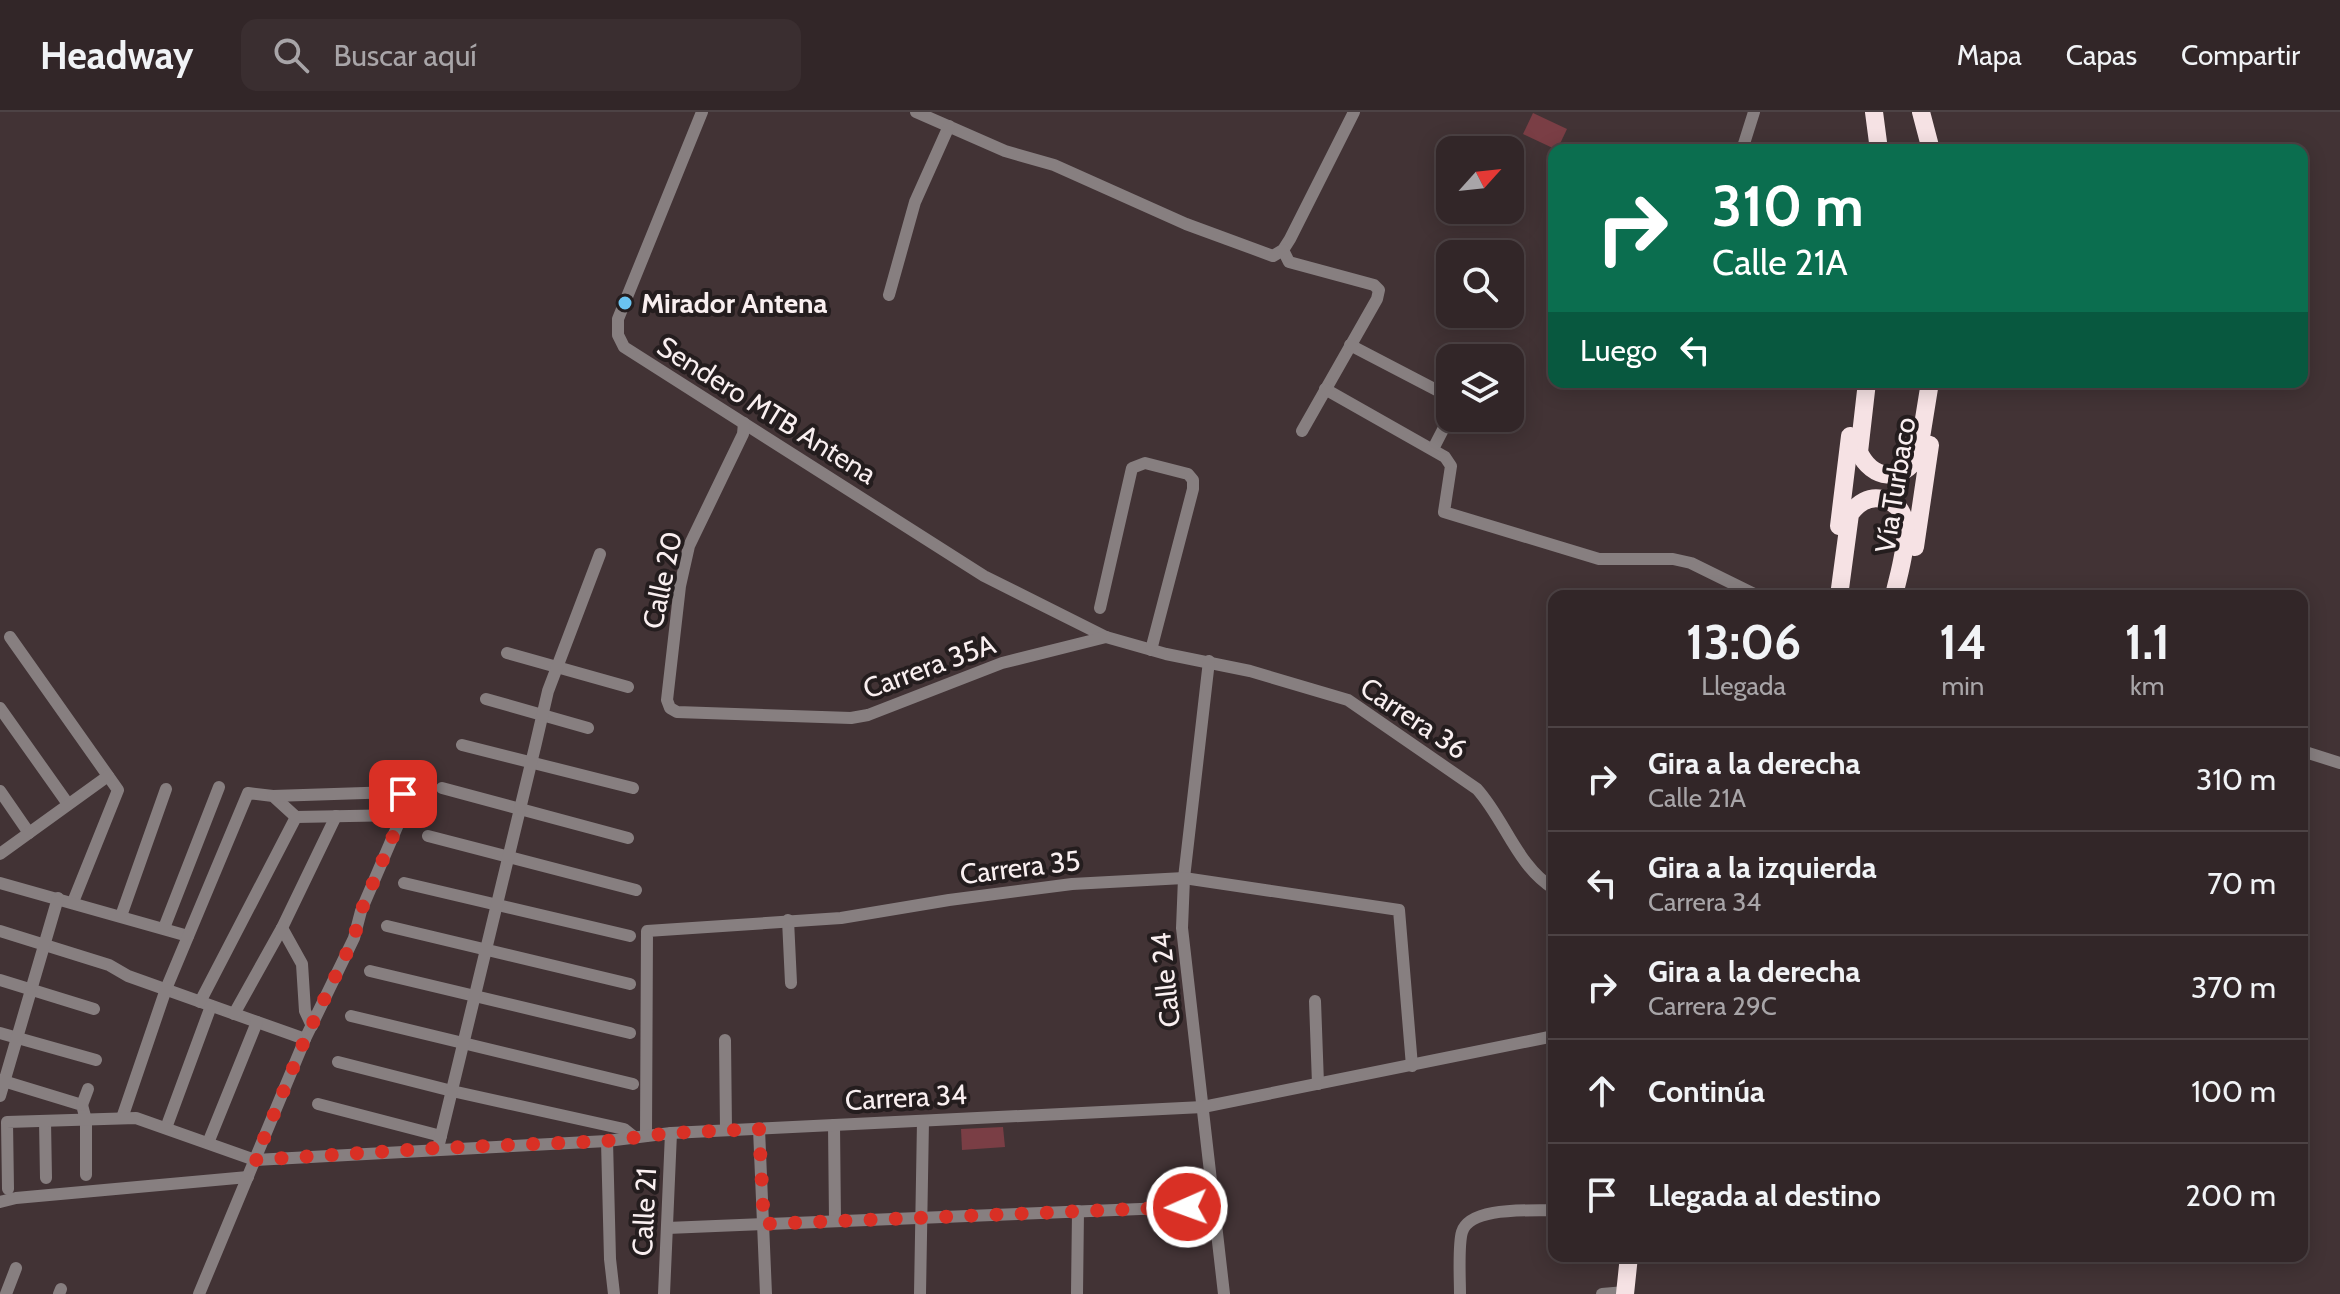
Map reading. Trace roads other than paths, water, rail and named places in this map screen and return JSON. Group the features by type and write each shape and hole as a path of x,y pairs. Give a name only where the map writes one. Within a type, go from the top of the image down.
{"highway":[{"path":"1874,112 1878,144"},
{"path":"1921,112 1929,144"},
{"name":"Vía Turbaco","path":"1832,590 1857,388"},
{"path":"1866,388 1859,452 1864,463 1873,471 1893,476 1913,466 1918,456 1929,388"},
{"name":"Vía Turbaco","path":"1905,590 1914,554 1938,388"},
{"path":"1840,590 1850,514 1866,500 1879,498 1890,501 1905,517 1907,530 1895,590"},
{"path":"1629,1262 1629,1293"},
{"path":"1629,1293 1639,1262"}],"street":[{"name":"Sendero MTB Antena","path":"702,112 618,319 618,335 624,347 984,576 1106,637"},
{"path":"916,112 1005,151 1054,165 1186,224 1273,256 1283,250 1354,112"},
{"path":"1744,144 1754,112"},
{"path":"889,295 915,202 949,126"},
{"path":"1283,250 1289,262 1374,285 1379,290 1377,299 1302,431"},
{"path":"1350,345 1436,390"},
{"path":"1325,389 1445,457 1451,466 1444,512 1599,559 1673,559 1691,563 1746,590"},
{"name":"Calle 20","path":"670,708 668,685 680,586 689,546 743,434 744,423"},
{"path":"1433,449 1442,432"},
{"path":"1100,608 1132,468 1145,463 1188,474 1193,480 1193,489 1151,650"},
{"path":"318,1104 440,1142 541,715 600,554"},
{"path":"10,637 118,790 73,902"},
{"name":"Carrera 36","path":"1106,637 1151,650 1209,661 1348,700 1477,789 1492,805 1526,866 1548,884"},
{"name":"Carrera 35A","path":"670,708 677,712 851,718 868,715 1002,663 1106,637"},
{"path":"507,653 628,687"},
{"name":"Calle 24","path":"1209,661 1184,878 1182,928 1224,1294"},
{"path":"486,699 588,728"},
{"path":"0,708 68,804"},
{"path":"462,745 633,788"},
{"path":"2308,753 2340,763"},
{"path":"0,854 108,776"},
{"path":"164,928 219,787"},
{"path":"442,788 628,838"},
{"path":"121,916 166,789"},
{"path":"0,791 29,833"},
{"path":"122,1118 166,989 248,793 273,796 403,794 410,801 409,807 361,911 344,960 305,1039 199,1294"},
{"path":"273,796 296,817 403,815"},
{"path":"234,1014 282,928 336,816"},
{"path":"166,1128 206,1004 296,817"},
{"path":"428,836 636,890"},
{"name":"Carrera 35","path":"640,1137 647,931 841,918 1072,884 1184,878 1399,910 1412,1066"},
{"path":"0,883 188,936"},
{"path":"404,883 630,936"},
{"path":"0,1096 58,898"},
{"path":"788,920 791,983"},
{"path":"387,926 630,984"},
{"path":"282,928 302,964 305,1011 312,1026"},
{"path":"0,931 109,965 128,976 305,1039"},
{"path":"370,971 630,1033"},
{"path":"0,980 94,1009"},
{"path":"1315,1001 1318,1084"},
{"path":"351,1016 633,1084"},
{"path":"208,1143 257,1022"},
{"path":"0,1033 96,1060"},
{"name":"Carrera 34","path":"255,1160 440,1142 607,1141 671,1133 1203,1107 1548,1037"},
{"path":"725,1040 726,1130"},
{"path":"338,1062 624,1129 640,1137"},
{"path":"2,1081 82,1105"},
{"path":"86,1175 86,1120 82,1105 88,1089"},
{"path":"8,1189 7,1122 136,1118 255,1160"},
{"path":"45,1121 46,1178"},
{"path":"920,1294 923,1121"},
{"path":"834,1125 835,1221"},
{"path":"759,1129 766,1294"},
{"name":"Calle 21","path":"664,1294 671,1133"},
{"path":"607,1141 614,1294"},
{"path":"0,1202 248,1177"},
{"path":"667,1228 1215,1206"},
{"path":"1460,1294 1462,1232 1469,1220 1481,1214 1548,1210"},
{"path":"1077,1294 1078,1211"},
{"path":"4,1291 16,1268"},
{"path":"1602,1294 1629,1293"}],"place":[{"name":"Mirador Antena","path":"625,303"}]}
